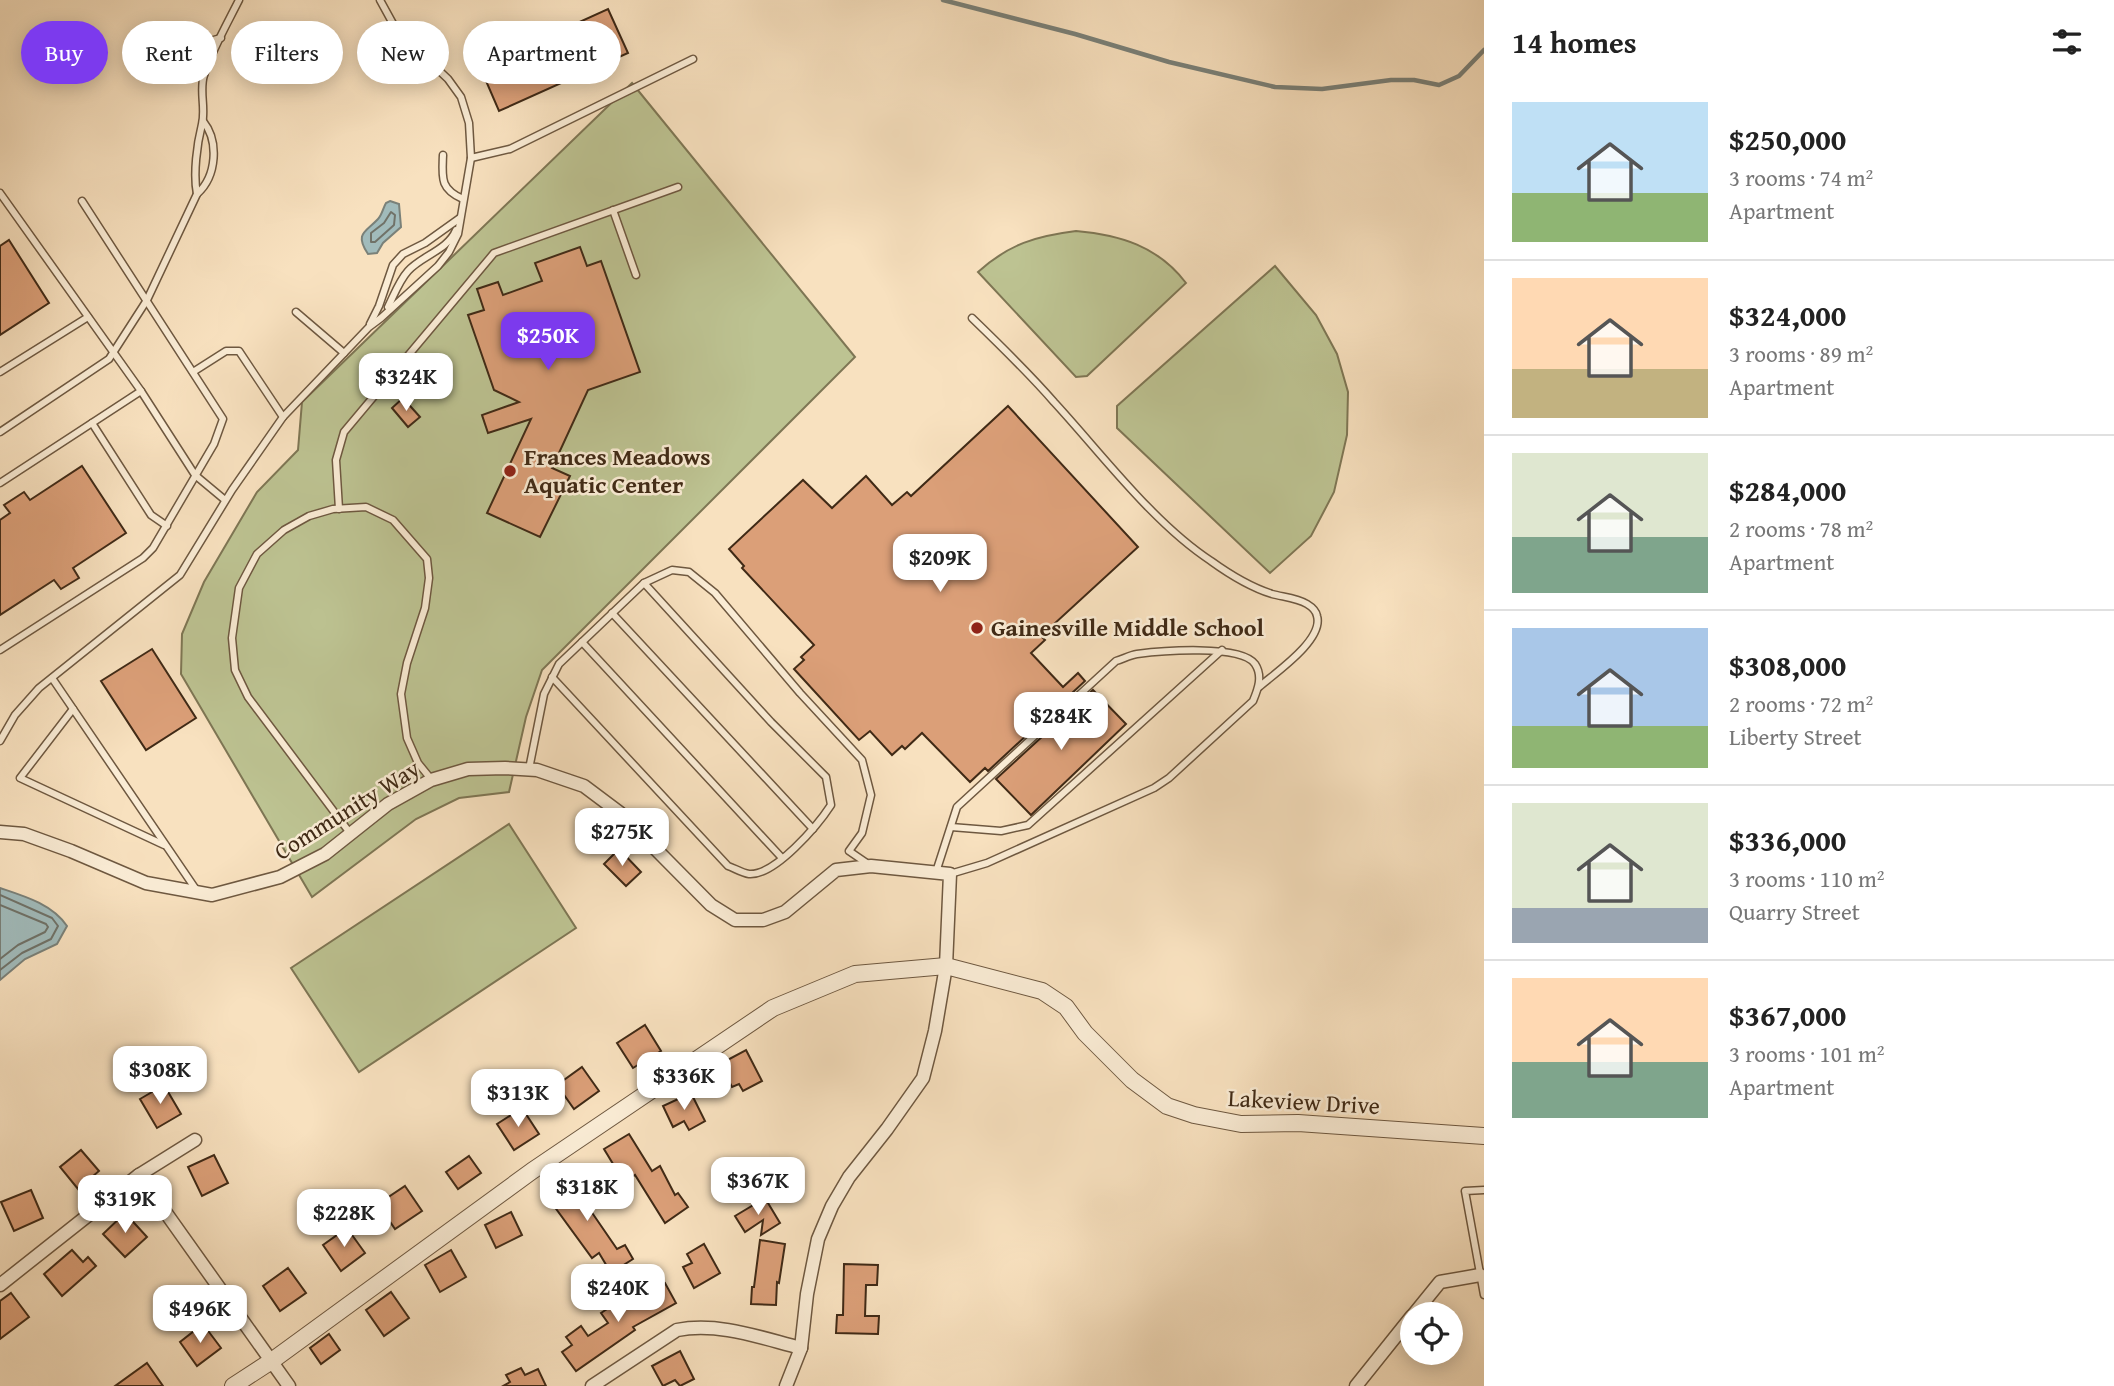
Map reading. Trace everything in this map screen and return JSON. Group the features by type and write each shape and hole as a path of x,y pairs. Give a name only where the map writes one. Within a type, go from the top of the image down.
{"street":[{"name":"Community Way","path":"0,832 24,834 146,883 212,895 280,877 325,854 388,804 431,780 468,769 529,769 584,786 620,813 711,905 735,920 763,920 785,912 836,870 871,866 950,874"},
{"path":"786,1386 801,1349 807,1294 818,1239 832,1206 849,1177 923,1078 935,1031 946,966 950,874"},
{"name":"Lakeview Drive","path":"233,1386 273,1360 532,1171 773,1008 855,974 946,966 1042,991 1066,1007 1086,1033 1132,1080 1167,1106 1195,1115 1241,1124 1298,1123 1484,1136"},
{"path":"0,1285 139,1175 195,1140"},
{"path":"139,1175 289,1386"},
{"path":"1424,1302 1440,1282 1480,1275"},
{"path":"592,1386 677,1330 713,1327 801,1349"},
{"path":"1356,1386 1400,1331"}],"lane":[{"path":"217,47 239,0"},
{"path":"0,741 15,715 52,678 180,575 225,500 283,417 369,327 443,259 458,234 471,158 469,123 461,97 448,79 397,31 380,0"},
{"path":"217,39 221,38"},
{"path":"471,158 510,149 693,59"},
{"path":"197,194 194,181 198,135 203,121 203,84"},
{"path":"0,432 109,359 147,300 197,194 207,185 212,168 212,132 203,121"},
{"path":"443,155 442,174 445,188 450,194 463,199"},
{"path":"339,509 336,460 344,432 494,253 678,187"},
{"path":"0,193 2,201 141,391 195,475 225,500"},
{"path":"0,650 143,558 153,548 214,444 223,419 82,201"},
{"path":"613,210 636,275"},
{"path":"384,315 408,270 454,235 460,218"},
{"path":"369,327 393,265 403,254 425,243 460,218"},
{"path":"296,312 344,354"},
{"path":"0,372 88,317"},
{"path":"972,317 1187,544 1253,586 1305,602 1312,607 1317,614 1315,635 1259,687"},
{"path":"193,372 226,351 239,351 283,417"},
{"path":"0,483 141,391"},
{"path":"92,423 151,515 167,526"},
{"path":"350,833 248,697 235,670 232,638 239,588 257,554 284,530 309,516 339,509 366,507 393,520 427,559 429,578 425,608 407,663 401,694 408,738 418,763 431,780"},
{"path":"529,769 544,694 559,664 644,583 672,570 689,572 715,593 800,693 862,760 871,795 862,833 849,851 871,866"},
{"path":"552,677 728,866 750,874 775,866 813,829 831,805 826,778 644,583"},
{"path":"612,613 813,829"},
{"path":"582,642 782,859"},
{"path":"951,827 1000,831 1028,825 1222,650"},
{"path":"936,872 957,807 1116,661 1135,654 1222,650 1238,653 1254,662 1259,675 1259,687 1253,701 1169,778 1154,788 987,863 950,874"},
{"path":"52,678 197,892"},
{"path":"73,709 20,778 166,846"},
{"path":"1484,1190 1465,1191 1484,1295"}],"green space":[{"name":"Frances Meadows Aquatic Center","path":"632,83 855,357 542,670 526,717 509,792 459,798 416,819 312,897 181,674 182,634 204,582 257,492 298,450 302,402"},
{"path":"1076,231 1123,239 1150,251 1175,270 1186,283 1087,376 1076,377 978,272 1012,248 1048,236"},
{"path":"1275,266 1316,315 1337,354 1348,392 1347,435 1334,492 1311,536 1270,573 1117,428 1117,406"},
{"path":"509,824 576,928 359,1072 291,968"}],"water":[{"path":"390,201 399,204 401,227 383,243 377,253 368,254 362,242 363,234"},
{"path":"0,888 46,906 67,926 57,944 25,959 0,980"}],"building":[{"path":"608,9 613,21 582,21"},
{"path":"621,38 628,53 621,56"},
{"path":"487,84 559,84 499,111"},
{"path":"9,240 49,303 0,335 0,246"},
{"name":"Frances Meadows Aquatic Center","path":"580,247 587,266 601,261 640,372 588,390 552,468 570,476 540,537 487,513 531,419 488,433 482,415 519,402 494,390 468,315 484,310 477,289 498,282 503,295 542,281 535,263"},
{"path":"403,398 420,417 408,427 392,408"},
{"name":"Gainesville Middle School","path":"1008,406 1138,547 1041,636 1045,640 1031,653 1063,687 1078,673 1085,681 988,771 985,768 970,782 922,733 905,749 902,746 892,755 870,731 859,740 794,669 804,660 801,657 814,645 742,568 744,566 729,549 803,480 832,508 866,476 892,505 907,492 911,496"},
{"path":"82,466 126,533 73,568 79,578 61,589 54,580 0,615 0,520 10,513 4,505 24,492 30,500"},
{"path":"152,649 196,718 146,750 101,681"},
{"path":"1093,690 1126,724 1031,815 996,779"},
{"path":"619,849 641,872 626,886 604,864"},
{"path":"645,1025 661,1051 633,1068 617,1043"},
{"path":"746,1050 762,1081 743,1091 739,1084 732,1087 720,1064"},
{"path":"582,1067 599,1091 574,1109 557,1085"},
{"path":"164,1085 181,1114 157,1128 140,1099"},
{"path":"691,1093 705,1121 689,1130 684,1121 673,1127 663,1106"},
{"path":"522,1108 539,1134 514,1150 497,1124"},
{"path":"629,1134 652,1171 660,1166 675,1195 678,1193 688,1207 665,1223 635,1175 624,1182 604,1149"},
{"path":"81,1150 99,1171 78,1189 60,1167"},
{"path":"214,1155 228,1183 202,1196 188,1167"},
{"path":"469,1156 481,1173 458,1189 446,1172"},
{"path":"582,1173 593,1197 584,1201 617,1249 625,1245 633,1259 611,1273 599,1253 592,1258 546,1195"},
{"path":"405,1186 422,1211 395,1229 378,1204"},
{"path":"31,1190 43,1218 14,1231 1,1202"},
{"path":"765,1198 780,1223 761,1235 763,1220 745,1232 735,1216"},
{"path":"511,1212 522,1235 496,1248 485,1225"},
{"path":"125,1213 147,1237 125,1257 103,1234"},
{"path":"347,1228 365,1253 341,1271 323,1245"},
{"path":"760,1240 785,1244 779,1283 777,1282 776,1305 751,1304"},
{"path":"704,1244 720,1273 694,1288 683,1267 692,1263 687,1254"},
{"path":"72,1250 83,1262 88,1257 96,1266 62,1296 44,1274"},
{"path":"451,1250 466,1277 440,1292 425,1265"},
{"path":"844,1264 878,1265 877,1285 866,1285 865,1316 879,1316 878,1334 836,1333 837,1315 843,1315"},
{"path":"288,1268 306,1293 280,1311 263,1286"},
{"path":"647,1283 652,1290 665,1283 676,1303 633,1327 635,1330 576,1371 562,1352 572,1345 566,1337 581,1326 588,1336 608,1323 601,1313"},
{"path":"391,1292 409,1318 384,1336 366,1310"},
{"path":"11,1293 29,1317 0,1339 0,1301"},
{"path":"203,1324 221,1348 197,1366 180,1342"},
{"path":"329,1334 340,1350 321,1364 310,1348"},
{"path":"680,1351 694,1379 680,1386 675,1380 663,1386 652,1366"},
{"path":"147,1363 163,1386 115,1386"},
{"path":"521,1368 525,1375 538,1369 546,1386 503,1386 510,1382 506,1375"}],"waterway":[{"path":"943,0 1075,34 1169,62 1275,87 1322,89 1391,80 1414,80 1439,85 1459,76 1484,50"}],"place":[{"name":"Frances Meadows Aquatic Center","path":"510,471"},
{"name":"Gainesville Middle School","path":"977,628"}]}
